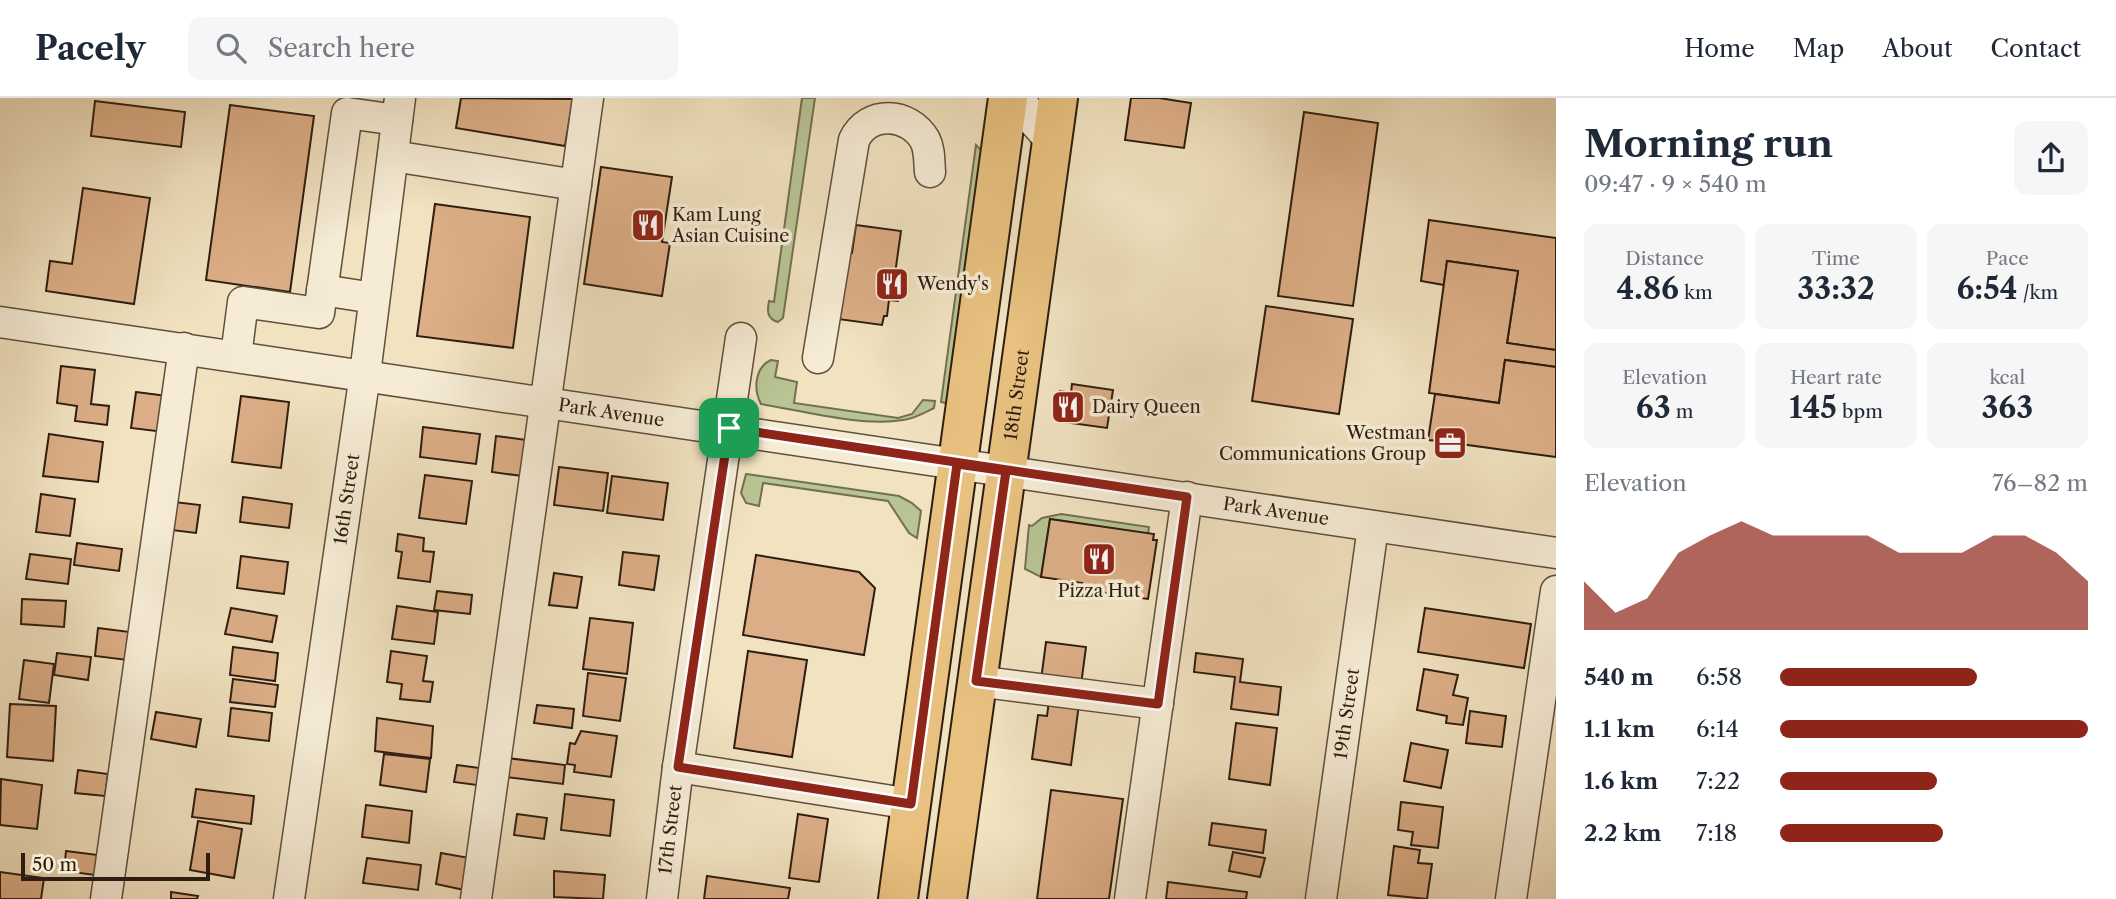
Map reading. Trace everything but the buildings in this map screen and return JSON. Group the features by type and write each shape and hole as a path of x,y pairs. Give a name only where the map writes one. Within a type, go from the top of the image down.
{"main road":[{"path":"898,899 1008,98"},
{"name":"18th Street","path":"947,899 1058,98"}],"street":[{"path":"476,899 588,98"},
{"path":"1020,98 1034,122 1052,142"},
{"path":"236,356 243,302 319,313 347,113 399,109"},
{"name":"16th Street","path":"289,899 365,374 399,109"},
{"path":"818,359 854,140 858,133 872,120 885,118 901,120 911,125 927,143 930,172"},
{"path":"393,156 576,185"},
{"path":"322,290 374,298"},
{"name":"Park Avenue","path":"0,322 729,428 1556,553"},
{"name":"17th Street","path":"662,899 678,767 741,338"},
{"path":"106,899 184,348"},
{"path":"1130,899 1187,497"},
{"name":"19th Street","path":"1321,899 1373,527"},
{"path":"1510,899 1556,591"},
{"path":"976,681 1158,704"},
{"path":"678,767 911,804"}],"green space":[{"path":"802,98 815,98 783,318 778,322 770,317 768,305 769,301 774,302"},
{"path":"976,145 983,152 949,404 941,402"},
{"path":"771,360 778,361 775,377 797,382 794,403 898,418 912,414 923,400 935,401 934,408 919,416 887,422 832,417 761,404 757,379 762,368"},
{"path":"746,474 899,496 921,511 917,538 909,533 888,501 763,483 759,506 746,503 741,493"},
{"path":"1061,514 1149,527 1148,534 1050,519 1041,577 1025,569 1029,525 1032,526 1042,518"}],"place":[{"name":"Kam Lung Asian Cuisine","path":"648,225"},
{"name":"Wendy's","path":"892,284"},
{"name":"Dairy Queen","path":"1068,407"},
{"name":"Westman Communications Group","path":"1450,443"},
{"name":"Pizza Hut","path":"1099,559"}],"route":[{"path":"729,428 1187,497 1158,704 976,681 1006,471 957,464 911,804 678,767 729,428"}]}
